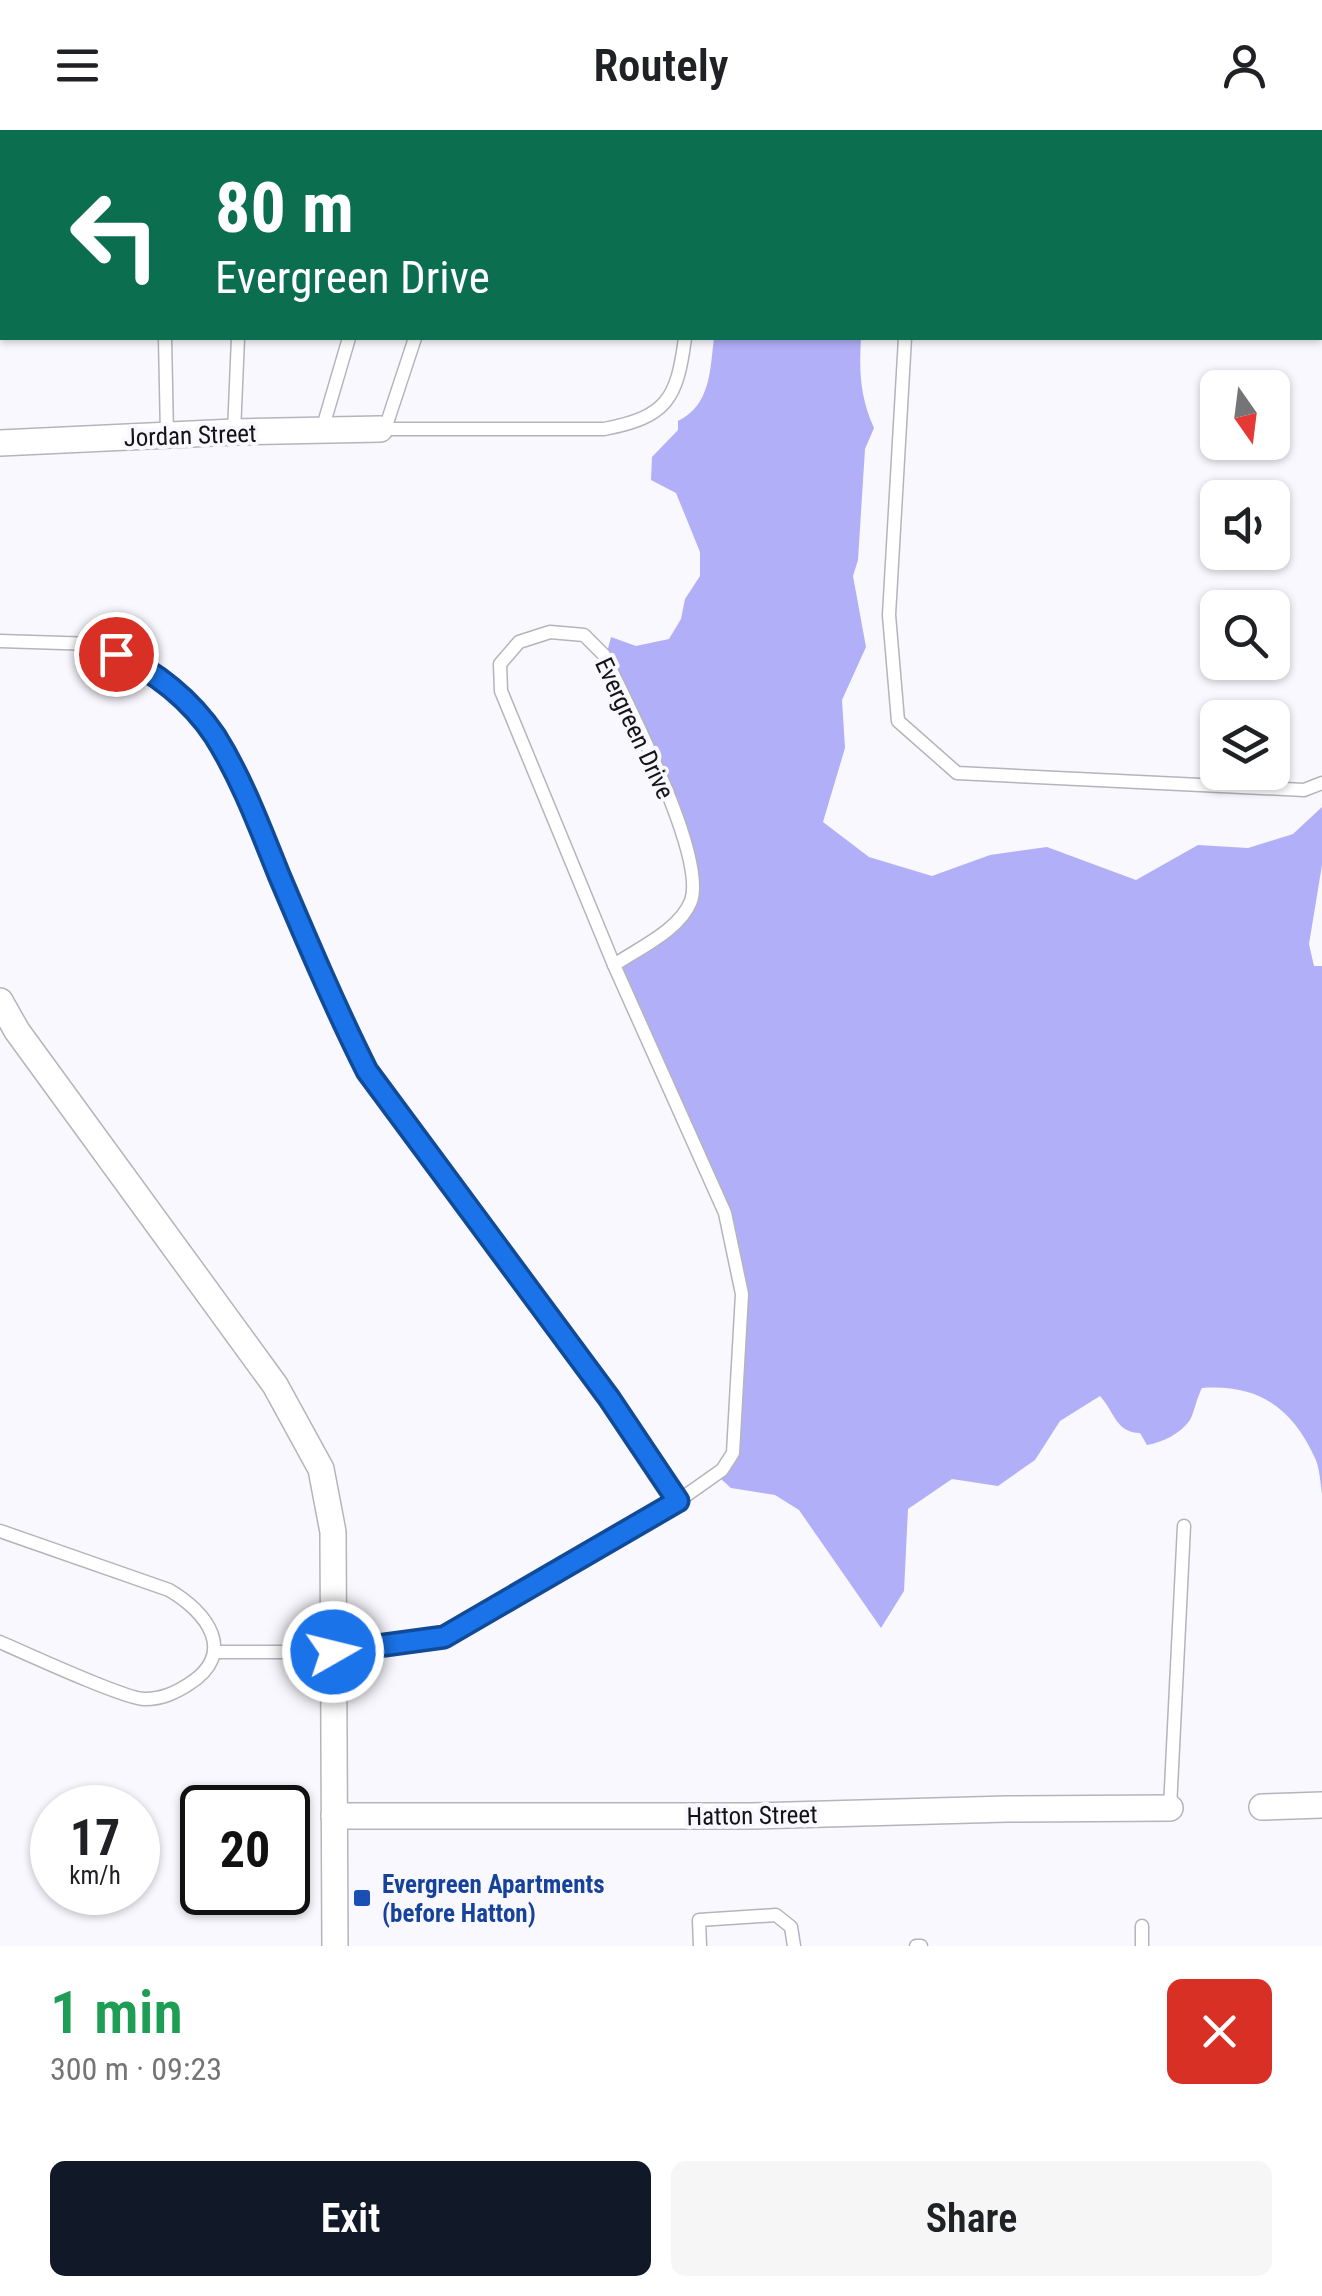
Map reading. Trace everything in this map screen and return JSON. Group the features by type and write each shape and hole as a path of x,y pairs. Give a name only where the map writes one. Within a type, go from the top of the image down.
{"street":[{"name":"Jordan Street","path":"0,443 382,429"},
{"path":"0,1002 276,1384 321,1468 334,1532 335,1946"},
{"path":"1262,1807 1322,1806"},
{"name":"Hatton Street","path":"334,1816 751,1816 1170,1808"}],"lane":[{"path":"164,340 167,435"},
{"path":"234,432 238,340"},
{"path":"322,430 347,340"},
{"path":"414,340 382,429 604,429 638,423 664,406 680,376 685,340"},
{"path":"905,340 889,614 898,721 957,773 1304,790 1322,783"},
{"name":"Evergreen Drive","path":"214,1652 333,1652 444,1637 678,1501 722,1470 733,1453 742,1294 725,1214 614,965 501,691 500,664 519,642 550,632 584,635 604,655 691,858 694,882 690,903 672,926 614,965"},
{"path":"0,641 94,644 109,650 138,664 179,694 214,734 242,786 337,1012 367,1071 628,1424 678,1501"},
{"path":"1170,1808 1184,1526"},
{"path":"0,1530 168,1590 194,1604 208,1623 214,1652 205,1674 174,1694 142,1700 0,1642"},
{"path":"700,1946 699,1920 776,1915 791,1927 794,1946"},
{"path":"1142,1926 1142,1946"}],"shaded area":[{"path":"714,340 861,340 862,384 874,428 865,449 858,560 853,576 866,647 842,700 845,748 823,822 869,857 932,876 990,855 1047,847 1136,880 1198,845 1248,848 1293,834 1322,807 1322,865 1309,944 1314,966 1322,966 1322,1494 1318,1465 1305,1439 1283,1411 1255,1395 1202,1388 1186,1425 1171,1437 1147,1445 1140,1433 1120,1425 1100,1396 1060,1421 1035,1460 998,1486 952,1479 908,1509 904,1591 881,1628 799,1510 775,1495 731,1488 721,1479 734,1457 744,1296 724,1209 619,966 675,926 695,874 606,656 611,637 636,646 669,639 681,619 685,599 700,576 700,552 676,493 651,480 652,457 678,430 678,421 697,406 710,374"}],"place":[{"name":"Evergreen Apartments (before Hatton)","path":"362,1898"}],"route":[{"path":"116,654 138,664 179,694 214,734 242,786 337,1012 367,1071 532,1290 678,1501 444,1637 333,1652"}]}
